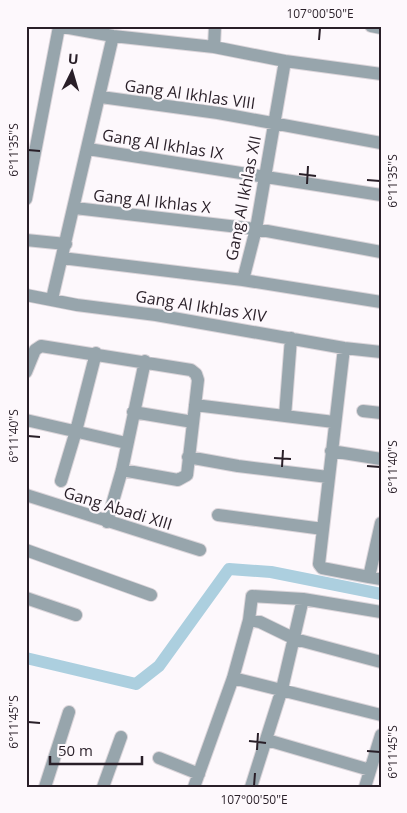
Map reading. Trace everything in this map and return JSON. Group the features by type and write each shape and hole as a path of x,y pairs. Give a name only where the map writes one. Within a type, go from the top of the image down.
{"street":[{"path":"26,199 58,26 113,36 214,47 285,61 381,74"},
{"path":"214,47 216,26"},
{"path":"371,26 381,28"},
{"path":"52,299 101,97 113,36"},
{"name":"Gang Al Ikhlas XII","path":"62,258 243,280 256,229 263,176 285,61"},
{"name":"Gang Al Ikhlas VIII","path":"101,97 274,123 381,144"},
{"name":"Gang Al Ikhlas IX","path":"88,149 381,195"},
{"name":"Gang Al Ikhlas X","path":"74,208 256,229 381,252"},
{"path":"26,240 66,244"},
{"path":"243,280 381,302"},
{"name":"Gang Al Ikhlas XIV","path":"26,295 76,305 156,314 344,348 381,352"},
{"path":"285,416 291,338"},
{"path":"26,369 34,350 41,346 145,361 191,370 196,374 198,380 187,475 181,480 122,470"},
{"path":"344,348 330,451 320,566 375,578 381,523"},
{"path":"61,481 96,354"},
{"path":"107,522 122,470 126,443 145,361"},
{"path":"195,405 334,422"},
{"path":"363,411 381,413"},
{"path":"134,412 193,422"},
{"path":"26,420 126,443"},
{"path":"330,451 381,459"},
{"path":"188,457 328,477"},
{"name":"Gang Abadi XIII","path":"26,495 200,550"},
{"path":"218,515 323,529"},
{"path":"26,550 151,595"},
{"path":"194,787 234,678 249,620 250,599 254,596 303,600 381,612"},
{"path":"26,598 76,615"},
{"path":"251,787 282,689 303,600"},
{"path":"249,620 260,622 295,639 381,662"},
{"path":"234,678 381,715"},
{"path":"45,787 69,712"},
{"path":"365,787 381,735"},
{"path":"103,787 121,737"},
{"path":"267,740 370,770"},
{"path":"159,758 198,774"}],"waterway":[{"path":"26,658 136,684 159,666 229,569 271,572 381,594"}]}
